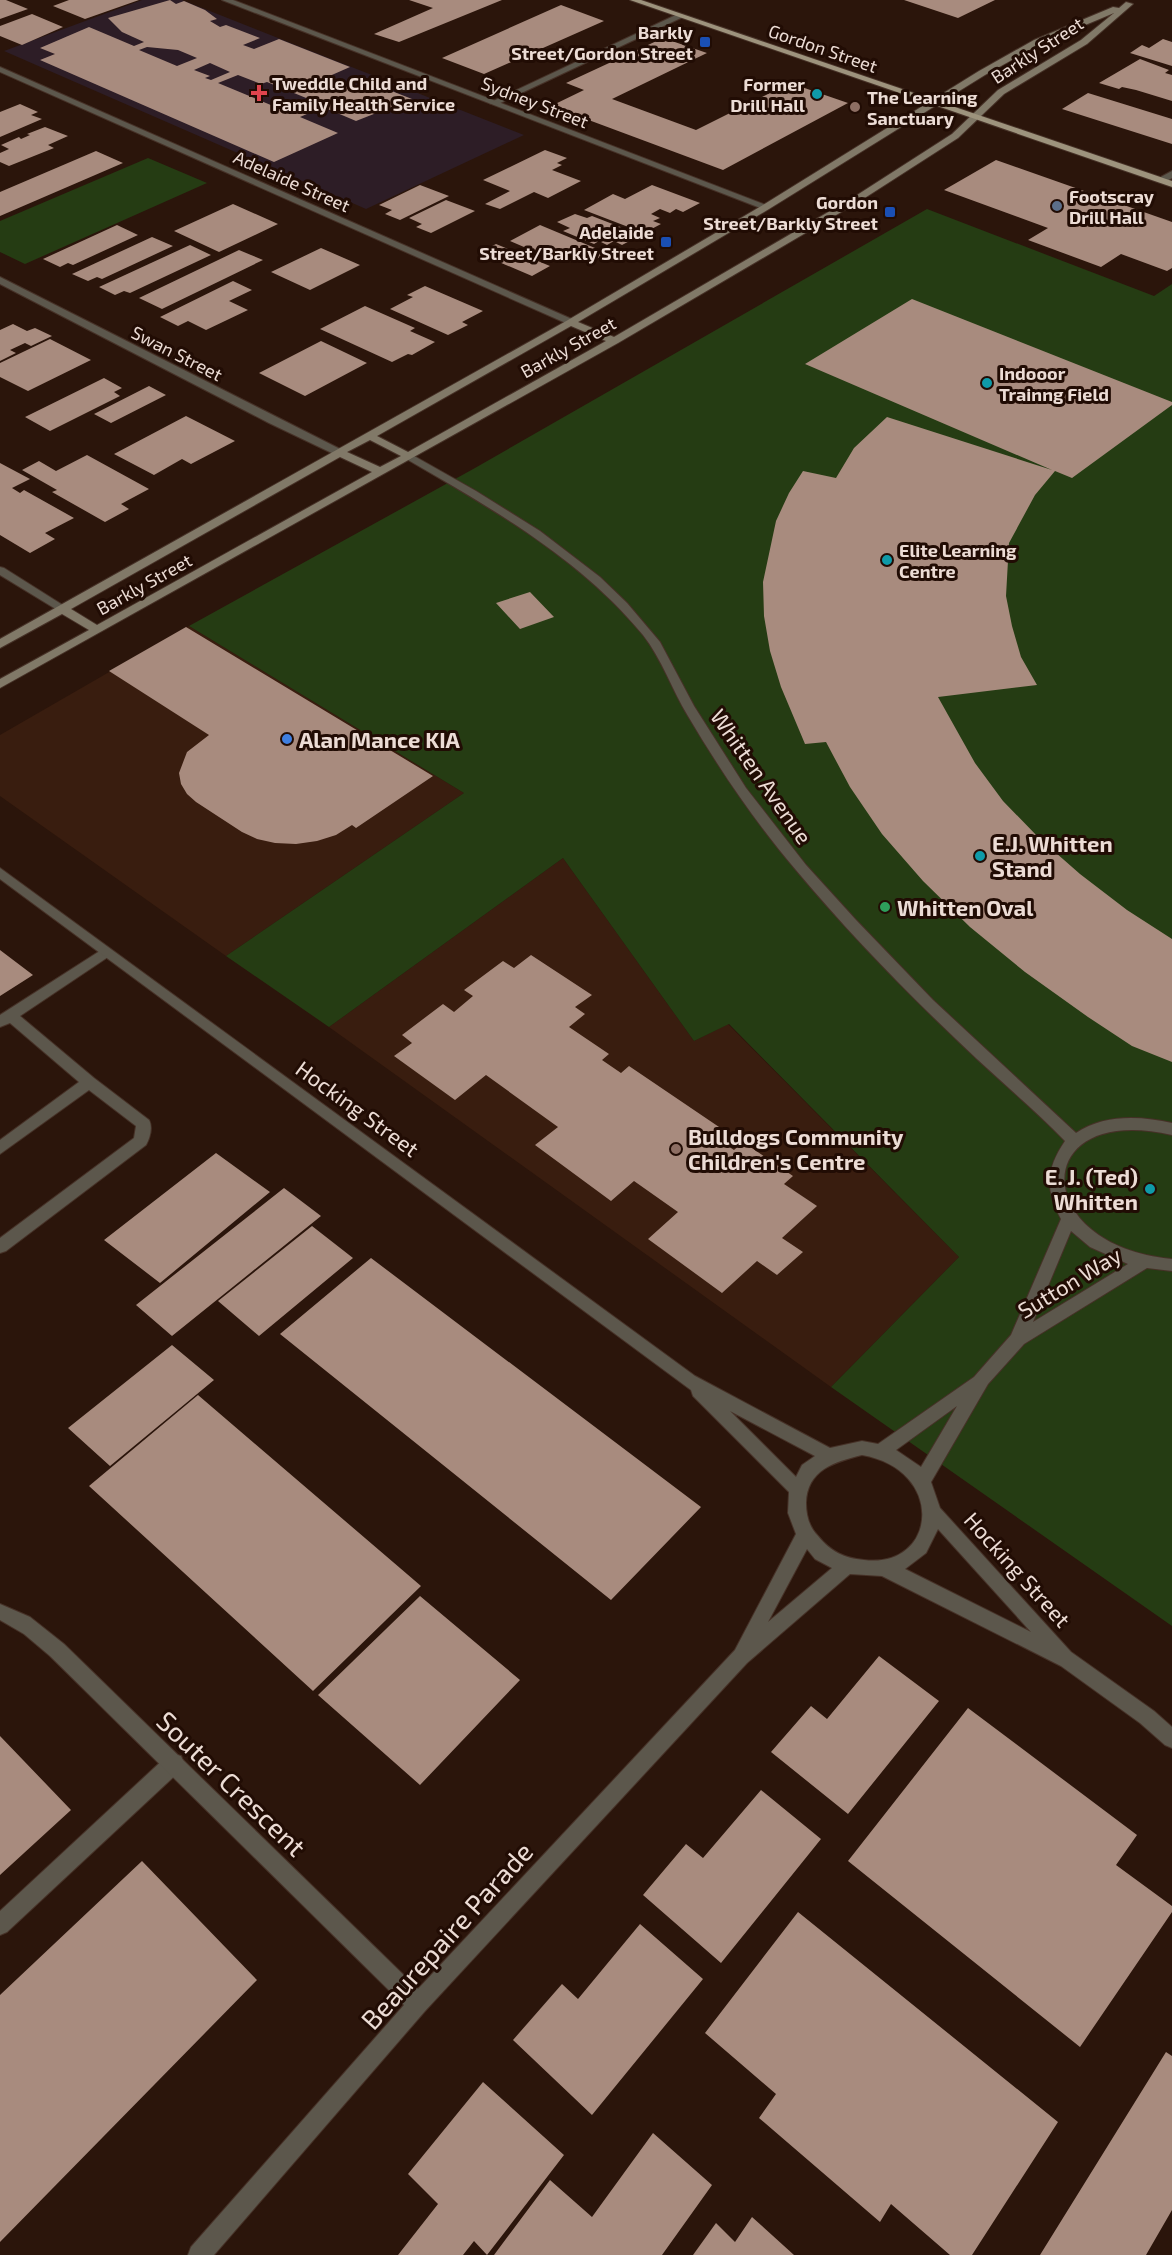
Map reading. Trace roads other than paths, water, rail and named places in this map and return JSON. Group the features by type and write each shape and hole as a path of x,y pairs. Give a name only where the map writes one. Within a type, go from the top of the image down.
{"main road":[{"name":"Gordon Street","path":"634,0 1172,184"}],"street":[{"name":"Sydney Street","path":"226,0 765,207"},
{"name":"Barkly Street","path":"0,644 571,322 1036,42 1132,2"},
{"name":"Barkly Street","path":"0,684 614,341 907,168 955,136 1001,92 1084,42 1132,2"},
{"path":"493,104 681,16"},
{"name":"Adelaide Street","path":"0,69 571,322"},
{"path":"1162,180 1172,174"},
{"name":"Swan Street","path":"0,280 273,421 340,453"},
{"path":"571,322 614,341"},
{"path":"370,436 407,455"},
{"path":"340,453 379,471"},
{"name":"Whitten Avenue","path":"407,455 483,498 534,531 593,577 649,635 730,774 777,839 849,922 927,1002 1075,1141"},
{"path":"0,570 96,629"},
{"name":"Hocking Street","path":"0,872 689,1381 828,1455"},
{"path":"0,1247 141,1141 144,1124 5,1018 106,952"},
{"path":"0,1148 89,1082"},
{"path":"1172,1129 1154,1124 1124,1122 1097,1128 1075,1141 1063,1157 1057,1176 1059,1198 1070,1218 1088,1238 1113,1254 1142,1263 1172,1265"},
{"name":"Sutton Way","path":"1018,1339 1037,1290 1070,1218"},
{"name":"Sutton Way","path":"922,1481 982,1379 1018,1339 1142,1263"},
{"name":"Sutton Way","path":"879,1452 982,1379"},
{"name":"Hocking Street","path":"689,1381 797,1490"},
{"path":"862,1448 879,1452 896,1458 922,1481 930,1495 932,1511 930,1530 921,1548 905,1561 884,1568 866,1569 831,1560 816,1548 805,1535 797,1520 795,1504 797,1490 814,1463 828,1455 844,1449 862,1448"},
{"name":"Hocking Street","path":"932,1511 1068,1660"},
{"name":"Beaurepaire Parade","path":"740,1657 805,1535"},
{"name":"Beaurepaire Parade","path":"199,2255 418,2004 740,1657 848,1566"},
{"name":"Hocking Street","path":"884,1568 1068,1660 1147,1717 1172,1739"},
{"name":"Souter Crescent","path":"0,1612 10,1615 36,1631 174,1763 418,2004"},
{"path":"0,1924 174,1763"}],"place":[{"name":"Barkly Street/Gordon Street","path":"705,42"},
{"name":"Tweddle Child and Family Health Service","path":"259,93"},
{"name":"Former Drill Hall","path":"817,94"},
{"name":"The Learning Sanctuary","path":"855,107"},
{"name":"Footscray Drill Hall","path":"1057,206"},
{"name":"Gordon Street/Barkly Street","path":"890,212"},
{"name":"Adelaide Street/Barkly Street","path":"666,242"},
{"name":"Indooor Trainng Field","path":"987,383"},
{"name":"Elite Learning Centre","path":"887,560"},
{"name":"Alan Mance KIA","path":"287,739"},
{"name":"E.J. Whitten Stand","path":"980,856"},
{"name":"Whitten Oval","path":"885,907"},
{"name":"Bulldogs Community Children's Centre","path":"676,1149"},
{"name":"E. J. (Ted) Whitten","path":"1150,1189"}]}
